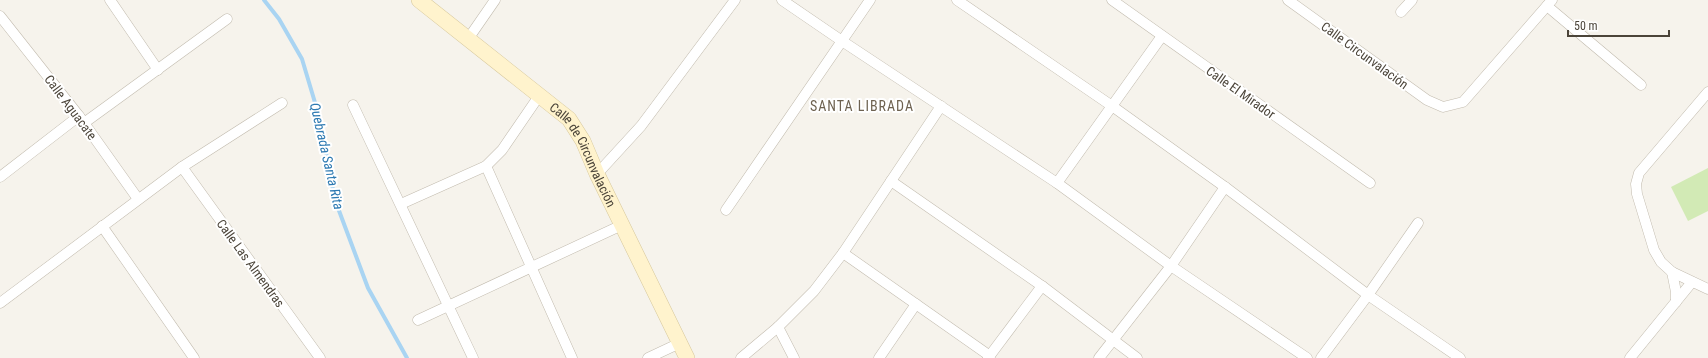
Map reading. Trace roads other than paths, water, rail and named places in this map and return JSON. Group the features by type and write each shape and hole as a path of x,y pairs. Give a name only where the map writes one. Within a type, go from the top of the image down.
{"street":[{"path":"110,0 158,70"},
{"name":"Calle de Circunvalación","path":"418,0 569,119 583,141 597,174 687,358"},
{"path":"468,39 495,0"},
{"path":"597,174 641,126 736,0"},
{"path":"782,0 1057,183 1171,266 1307,358"},
{"path":"726,210 870,0"},
{"path":"957,0 1112,106 1225,187 1368,295 1460,358"},
{"name":"Calle El Mirador","path":"1112,0 1370,183"},
{"name":"Calle Circunvalación","path":"1288,0 1427,100 1444,107 1463,102 1550,3"},
{"path":"1401,12 1412,0"},
{"path":"1550,3 1641,85"},
{"name":"Calle Aguacate","path":"0,16 82,120 138,199"},
{"path":"0,177 82,120 158,70 227,19"},
{"path":"1057,183 1162,36"},
{"path":"1708,92 1639,173 1636,184 1637,194 1654,250 1661,262 1672,272 1708,289"},
{"path":"401,204 486,166 502,150 539,96"},
{"path":"0,303 182,167 282,103"},
{"path":"353,105 474,358"},
{"path":"741,358 778,327 814,291 843,253 942,106"},
{"path":"486,166 572,358"},
{"name":"Calle Las Almendras","path":"182,167 320,358"},
{"path":"891,181 1042,286 1137,358"},
{"path":"1099,358 1171,266 1225,187"},
{"path":"1321,358 1368,295 1418,223"},
{"path":"418,320 622,225"},
{"path":"102,226 194,358"},
{"path":"843,253 989,357 1042,286"},
{"path":"1672,272 1676,302"},
{"path":"1630,358 1692,282"},
{"path":"879,358 916,304"},
{"path":"778,327 794,358"},
{"path":"648,358 680,343"}],"waterway":[{"name":"Quebrada Santa Rita","path":"264,0 279,19 302,59 319,116 335,200 368,288 407,358"}],"district":[{"name":"SANTA LIBRADA","path":"862,106"}]}
